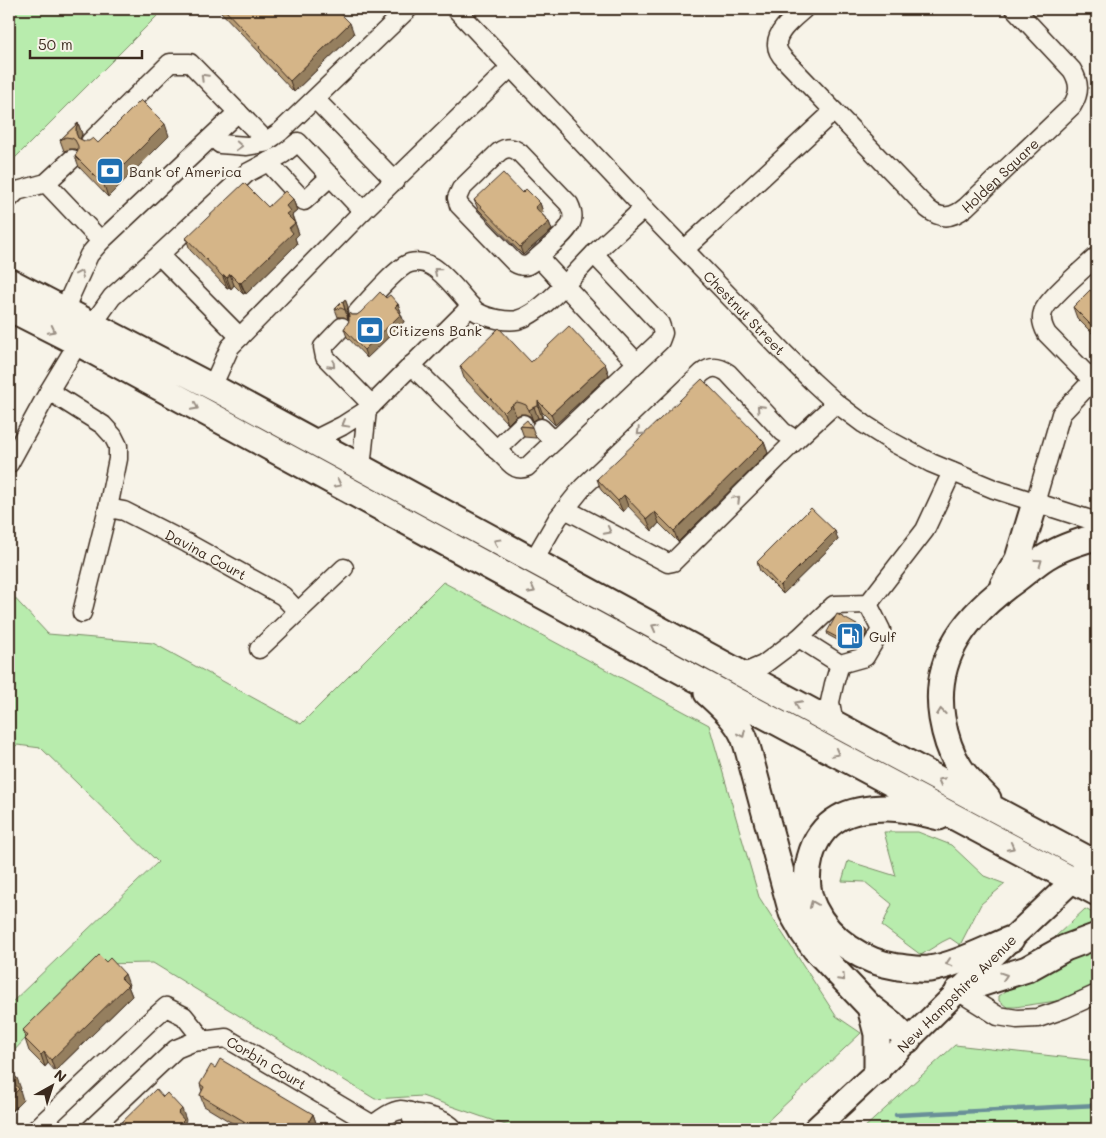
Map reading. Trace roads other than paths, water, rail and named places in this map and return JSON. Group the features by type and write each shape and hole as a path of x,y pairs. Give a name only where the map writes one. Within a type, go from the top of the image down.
{"highway":[{"path":"9,281 64,310 85,334 685,673 1097,892"},
{"path":"9,308 85,334 212,387 834,724 1096,861"},
{"path":"999,591 1018,559 1035,503"},
{"path":"1000,812 961,770 949,748 943,728 940,691 948,657 954,642 968,623 999,591 1050,554 1086,539 1097,537"},
{"path":"685,673 726,711 736,722 744,736 792,913 800,927 815,949 870,1007 892,1024 908,1040"},
{"path":"968,824 922,813 889,808 861,810 839,818 830,824 816,841 811,851 808,882 809,894 814,908 824,924 854,952 878,963 891,966 928,969 948,964 1011,939"},
{"path":"958,991 1027,969 1065,948 1097,936"},
{"path":"870,1007 877,1034 877,1071"}],"main road":[{"name":"New Hampshire Avenue","path":"815,1129 877,1071 1011,939 1096,861"}],"street":[{"path":"213,137 220,144 247,146 267,142 315,99 408,9"},
{"name":"Chestnut Street","path":"456,9 644,208 784,353 836,403 894,443 931,463 994,489 1097,522"},
{"name":"Holden Square","path":"804,9 784,28 778,38 777,47 785,60 932,212 945,217 961,212 1072,106 1078,95 1079,86 1072,70 1015,9"},
{"path":"90,142 170,63 190,63 267,142"},
{"path":"212,387 230,347 240,336 363,211 511,67"},
{"path":"315,99 395,180"},
{"path":"684,249 834,111"},
{"path":"64,310 89,255 101,241 238,112"},
{"path":"9,464 49,391 85,334 112,296 159,255 246,173 283,154 298,142 363,211"},
{"path":"505,149 513,149 520,153 568,204 572,211 572,220 568,228 538,258 527,266 515,263 457,202 457,195 461,189 499,152 505,149"},
{"path":"9,199 17,191 46,183 72,159"},
{"path":"268,162 304,201 331,176"},
{"path":"46,183 101,241"},
{"path":"357,313 399,270 410,263 416,262 432,266 479,313 506,321 528,316 564,286 594,254 644,208"},
{"path":"412,365 513,466 523,468 530,464 662,338 662,326 594,254"},
{"path":"159,255 240,336"},
{"path":"1035,503 1061,414 1095,383 1047,334 1042,318 1043,311 1097,256"},
{"path":"538,258 637,363"},
{"path":"312,441 342,426 369,408 471,306"},
{"path":"342,327 323,347 325,357 369,408 361,468"},
{"path":"533,561 565,509 583,487 702,373 710,368 719,368 728,373 782,432 796,440"},
{"path":"49,391 103,425 113,436 118,446 118,459 108,508 82,613"},
{"path":"565,509 668,563 673,562 836,403"},
{"path":"496,450 522,424"},
{"path":"541,428 554,441"},
{"path":"742,674 763,665 799,638 834,606 868,604 924,530 952,472"},
{"name":"Davina Court","path":"108,508 124,511 187,543 283,596 298,612"},
{"path":"259,649 344,568"},
{"path":"799,638 840,664 865,657 881,630 868,604"},
{"path":"834,724 830,702 840,664"},
{"path":"958,991 998,1016 1017,1019 1038,1018 1097,994"},
{"path":"36,1129 166,1007 184,1016 204,1041"},
{"name":"Corbin Court","path":"91,1129 176,1049 193,1042 226,1038 374,1127"},
{"path":"374,1127 384,1117 402,1110 440,1120 454,1129"},
{"path":"410,1112 415,1129"}],"waterway":[{"path":"896,1115 1097,1105"}],"place":[{"name":"Bank of America","path":"110,171"},
{"name":"Citizens Bank","path":"370,330"},
{"name":"Gulf","path":"850,636"}]}
